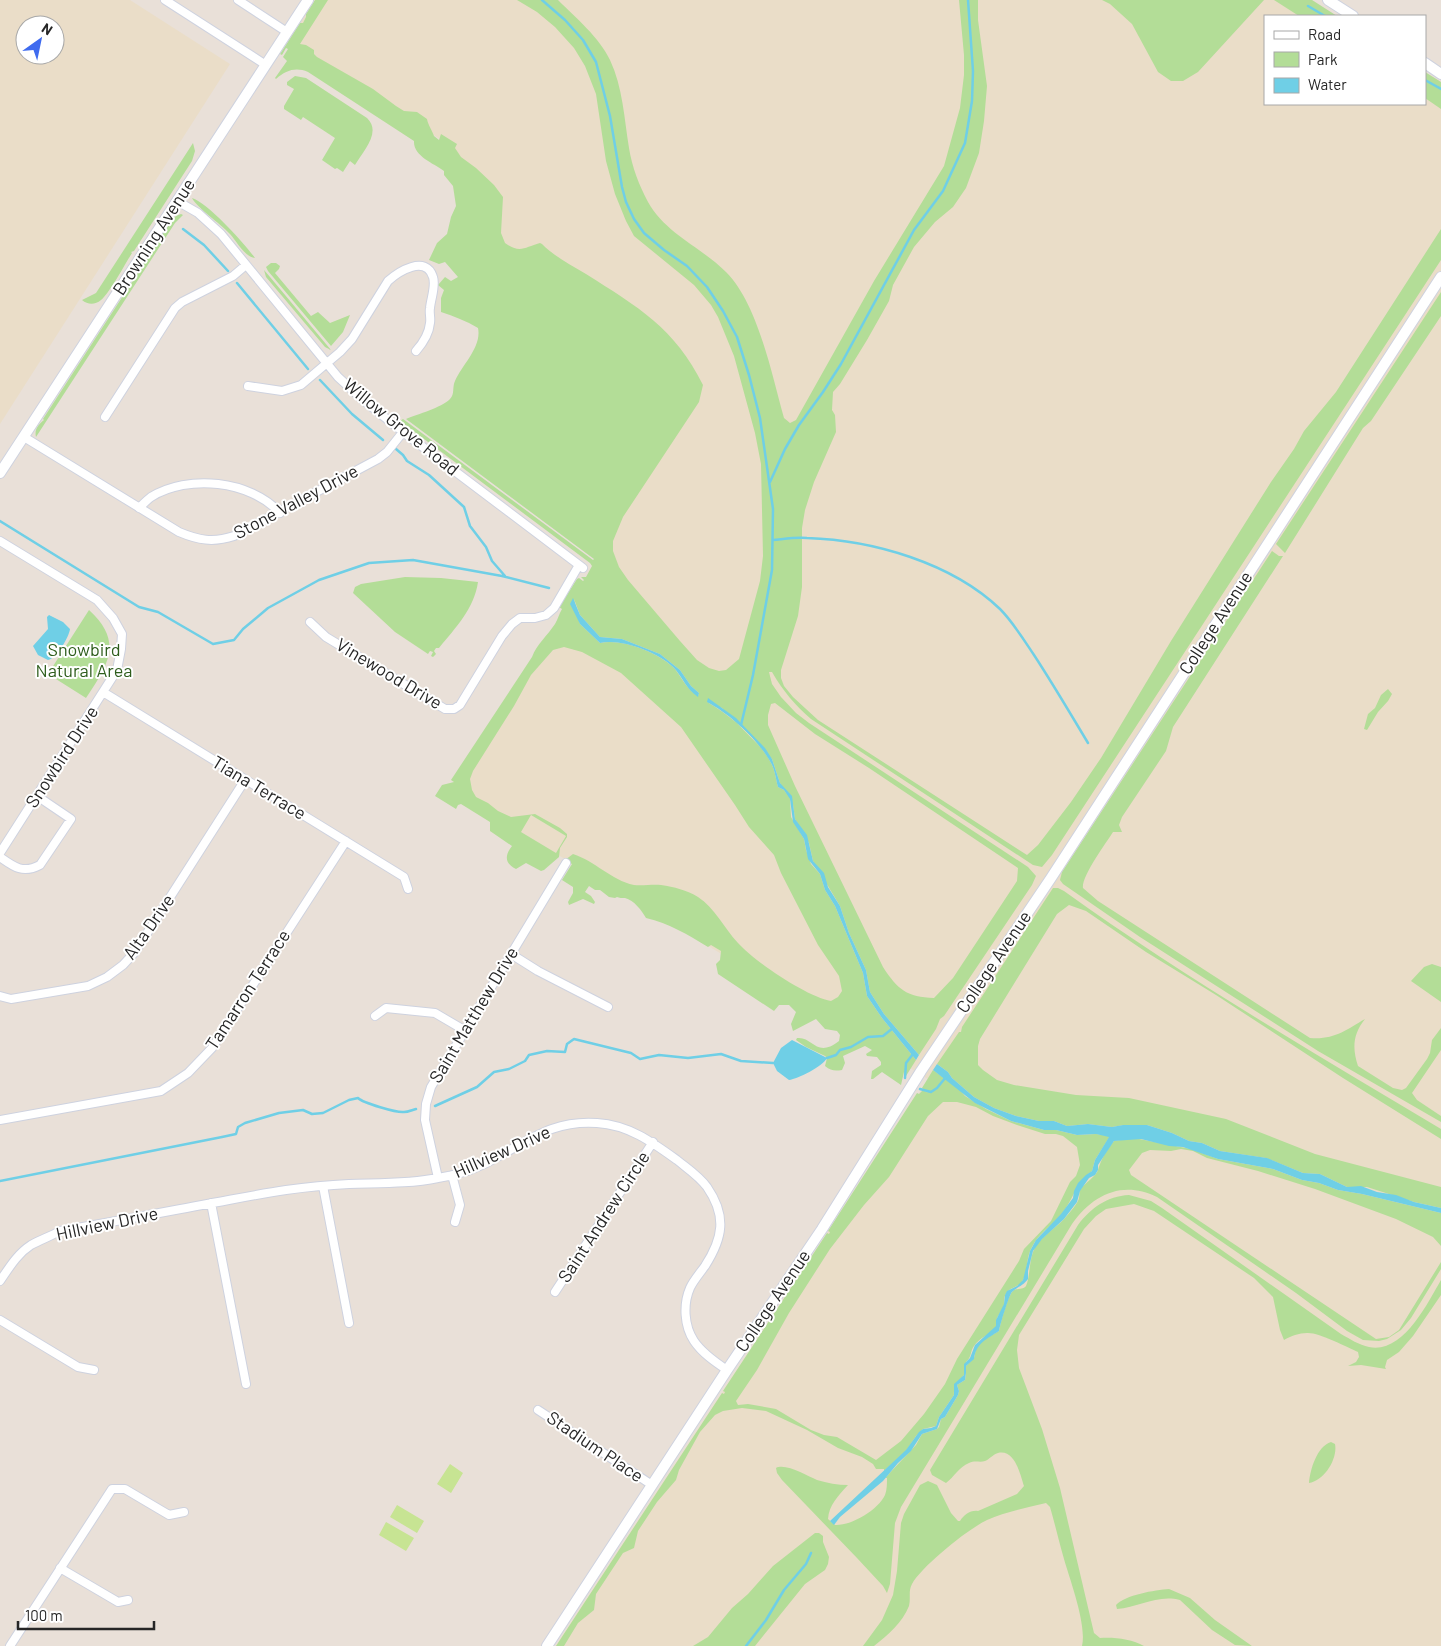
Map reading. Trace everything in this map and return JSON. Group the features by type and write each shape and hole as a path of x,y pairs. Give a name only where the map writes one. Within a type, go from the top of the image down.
{"street":[{"path":"166,0 266,64"},
{"path":"238,0 286,32"},
{"name":"Browning Avenue","path":"0,473 308,0"},
{"path":"1328,0 1351,15"},
{"path":"1426,64 1441,74"},
{"name":"Willow Grove Road","path":"177,201 198,213 215,228 338,377 356,394 403,432 582,567"},
{"path":"104,417 175,308 189,298 233,276 246,265"},
{"path":"248,386 282,391 301,384 328,363 352,339 388,281 412,266 423,266 430,271 434,284 429,328 424,341 416,351"},
{"name":"College Avenue","path":"547,1646 727,1370 832,1214 921,1071 1051,878 1441,277"},
{"name":"Stone Valley Drive","path":"24,437 178,532 193,538 220,541 280,513 378,459 387,452 403,432"},
{"path":"139,508 151,498 180,486 193,483 212,483 225,485 254,495 273,505 280,513"},
{"name":"Snowbird Drive","path":"0,541 97,600 113,618 122,634 117,670 0,853"},
{"name":"Vinewood Drive","path":"310,622 326,637 445,709 454,709 460,705 502,636 512,624 520,618 535,618 546,615 554,608 582,567"},
{"name":"Tiana Terrace","path":"103,692 404,877 408,889"},
{"name":"Alta Drive","path":"0,996 11,999 88,986 106,977 123,965 135,952 245,780"},
{"path":"0,857 21,869 32,869 40,865 70,821 71,818 37,796"},
{"name":"Tamarron Terrace","path":"0,1120 161,1091 188,1073 212,1048 346,841"},
{"name":"Saint Matthew Drive","path":"438,1178 425,1120 426,1104 431,1087 566,863"},
{"path":"510,954 538,971 608,1007"},
{"path":"376,1016 386,1008 436,1013 464,1030"},
{"name":"Hillview Drive","path":"0,1281 12,1263 31,1245 60,1231 282,1190 323,1186 398,1183 438,1178 476,1167 500,1156 537,1134 553,1128 577,1123 597,1123 618,1126 653,1142 697,1175 716,1202 722,1222 719,1237 712,1254 690,1288 686,1304 686,1321 693,1340 711,1359 727,1370"},
{"name":"Saint Andrew Circle","path":"554,1292 653,1142"},
{"path":"452,1175 460,1205 455,1222"},
{"path":"323,1186 349,1323"},
{"path":"211,1203 246,1384"},
{"path":"0,1320 78,1367 94,1370"},
{"name":"Stadium Place","path":"538,1410 652,1485"},
{"path":"10,1646 112,1489 125,1489 169,1515 184,1512"},
{"path":"60,1568 118,1602 128,1600"}],"shaded area":[{"path":"0,0 130,0 230,64 0,424"},
{"path":"315,0 1312,0 1335,15 1264,15 1264,105 1426,105 1426,73 1441,82 1441,1646 556,1646 928,1079 451,790 604,559 492,337 443,141 288,42"}],"green space":[{"path":"315,0 328,0 300,44 314,50 314,54 317,57 373,89 404,111 417,112 427,119 434,136 439,140 441,134 457,144 455,148 461,157 494,185 503,197 501,233 505,243 519,249 542,244 558,257 622,297 654,320 680,348 692,365 703,385 699,402 623,517 613,541 613,551 619,567 628,580 680,641 697,660 709,668 719,671 726,670 739,659 760,581 763,556 761,464 755,433 734,356 711,305 694,285 634,236 626,221 615,194 606,161 596,94 585,66 574,48 555,27 537,12 517,0 558,0 600,43 610,60 618,81 630,155 636,176 648,202 664,223 716,263 737,286 747,302 755,321 769,361 784,418 790,423 796,420 874,281 944,166 960,108 964,75 959,0 978,0 978,20 987,86 979,153 966,188 953,207 935,222 914,247 893,285 889,301 840,384 833,392 832,410 835,415 836,432 814,482 805,510 802,528 802,587 798,616 781,670 781,678 784,686 793,697 818,720 1027,855 1038,845 1071,802 1101,758 1171,641 1271,482 1304,431 1336,392 1441,229 1441,260 1052,855 1042,867 1033,865 811,719 780,685 772,672 769,672 772,684 781,697 796,713 809,723 1028,867 1036,876 1032,885 944,1016 940,1019 936,1029 919,1055 884,1014 870,992 866,970 849,933 840,906 813,861 809,843 795,819 793,804 790,799 791,817 804,839 811,864 820,874 825,890 835,906 863,973 867,996 916,1060 906,1076 904,1072 901,1085 882,1072 871,1079 872,1071 881,1065 881,1062 877,1057 867,1056 866,1054 872,1050 865,1046 843,1056 845,1063 842,1070 827,1068 825,1066 827,1058 825,1056 796,1040 797,1038 802,1038 815,1046 825,1048 839,1041 840,1035 837,1031 825,1029 816,1019 793,1031 791,1024 796,1012 789,1005 779,1005 774,1011 718,974 716,964 720,960 721,951 711,945 708,947 670,926 646,918 632,901 625,898 609,897 600,890 595,890 589,886 585,892 591,896 595,902 594,904 583,899 569,905 568,902 573,893 573,887 562,880 572,864 565,860 573,854 589,861 626,883 666,886 694,895 709,907 746,950 795,986 831,1001 838,997 842,991 839,976 818,945 781,873 774,855 749,827 681,727 621,673 582,652 564,647 553,650 531,675 473,771 470,779 472,790 476,797 511,817 535,814 567,834 567,837 560,848 559,857 544,870 541,871 526,863 516,869 512,867 507,856 512,846 490,831 490,822 461,804 456,809 435,796 442,785 454,782 451,780 537,648 555,624 562,609 559,607 577,579 579,578 583,581 581,577 586,577 592,566 400,421 403,419 594,559 406,419 435,408 450,399 455,381 471,356 477,342 478,328 441,312 441,298 444,290 438,285 445,277 451,281 458,277 445,262 439,264 429,260 437,243 447,234 456,206 453,186 444,175 444,171 420,155 414,141 308,72 291,70 275,78 287,61 283,57 288,49 286,48 282,55 280,54 300,23 303,23 306,14","holes":["574,599 580,615 600,637 622,639 660,654 680,670 691,686 699,693 698,696 687,686 673,667 658,656 628,644 600,643 580,624","707,702 722,708 737,723 725,714","775,703 815,734 1018,868 1017,881 953,978 934,998 917,996 904,991 883,967 795,786 768,725 771,704","761,747 772,759 780,783 789,797 784,790 778,787 772,765","531,815 566,836 556,853 521,832"]},
{"path":"1102,0 1264,0 1198,72 1183,81 1171,81 1158,72 1132,24 1110,4"},
{"path":"1274,0 1312,0 1335,15 1297,15"},
{"path":"1426,73 1441,82 1441,109 1426,99"},
{"path":"295,76 306,78 367,118 371,123 373,129 370,142 355,165 350,161 343,172 322,160 335,138 303,117 301,120 284,109 294,89 287,85 287,82"},
{"path":"193,143 195,151 192,161 134,251 131,252 108,292 101,300 94,304 84,302 82,300 96,293"},
{"path":"192,198 199,201 216,215 255,258 248,255 230,234"},
{"path":"181,214 183,215 175,223 36,437 37,427 44,420 145,262 148,261 146,259 172,220"},
{"path":"271,263 276,263 280,266 275,273 311,316 318,312 330,323 350,315 343,332 331,346 268,271 266,267"},
{"path":"264,270 331,350 325,347 266,277"},
{"path":"1441,292 1441,316 1371,421 1363,428 1285,553 1276,544"},
{"path":"1272,551 1279,556 1283,556 1173,727 1166,751 1122,817 1119,825 1122,832 1113,832 1090,868 1083,883 1083,888 1098,901 1310,1038 1333,1036 1365,1019 1358,1030 1354,1047 1358,1066 1393,1088 1402,1090 1406,1088 1427,1059 1432,1040 1441,1028 1441,1050 1412,1093 1417,1100 1441,1116 1441,1122 1318,1051 1140,937 1063,884 1060,880 1062,872"},
{"path":"405,577 478,582 473,601 458,625 439,648 436,648 434,651 436,654 433,657 431,656 433,652 430,651 428,654 395,632 353,593 355,587 361,584"},
{"name":"Snowbird Natural Area","path":"89,610 100,622 106,633 109,643 109,654 101,675 86,698 48,674"},
{"path":"1388,689 1392,694 1388,701 1378,712 1367,730 1364,729 1368,714 1375,708 1381,695"},
{"path":"1053,888 1064,891 1203,984 1441,1129 1441,1139 1146,952 1086,911 1069,905 1057,914 980,1039 978,1065 983,1070 997,1080 1014,1085 1076,1095 1129,1098 1226,1119 1315,1154 1441,1187 1441,1208 1414,1202 1367,1187 1347,1187 1320,1174 1303,1173 1266,1158 1220,1151 1147,1125 1112,1127 1088,1124 1067,1126 1054,1121 1039,1121 1016,1116 994,1108 974,1097 937,1064 959,1032 961,1032 962,1027"},
{"path":"1432,964 1441,967 1441,1002 1411,981 1424,967"},
{"path":"933,1070 959,1089 965,1096 1011,1121 1044,1130 1056,1130 1077,1135 1096,1134 1110,1136 1095,1160 1092,1171 1081,1182 1065,1210 1035,1242 1030,1251 1023,1280 1005,1295 1004,1304 997,1318 995,1329 979,1340 973,1348 966,1362 964,1375 955,1385 954,1395 939,1417 936,1426 923,1429 906,1451 884,1471 884,1469 876,1469 873,1464 862,1457 838,1448 807,1430 766,1411 742,1408 723,1411 715,1415 700,1432 679,1470 676,1480 657,1502 638,1531 634,1548 623,1553 596,1594 594,1610 578,1623 564,1646 556,1646 722,1393 724,1394 725,1392 723,1391 827,1233 829,1234 830,1232 828,1231 917,1093 919,1094 923,1090 928,1093 922,1088","holes":["943,1102 957,1102 976,1107 993,1116 1045,1134 1063,1136 1077,1147 1080,1165 1076,1176 1070,1182 1051,1221 1024,1249 1019,1261 957,1359 945,1384 924,1414 901,1441 876,1460 837,1437 811,1430 776,1409 748,1404 738,1405 736,1401 757,1370 789,1313 830,1249 864,1205 889,1177 928,1116"]},
{"path":"1134,1138 1191,1149 1218,1159 1273,1169 1302,1180 1319,1183 1338,1190 1441,1213 1441,1246 1433,1237 1396,1219 1315,1189 1258,1171 1207,1158 1193,1151 1181,1149 1171,1151 1150,1150 1142,1153 1129,1170 1131,1175 1376,1339 1389,1337 1399,1330 1441,1262 1441,1269 1411,1318 1401,1330 1387,1339 1379,1341 1363,1340 1347,1331 1296,1293 1157,1197 1144,1192 1121,1190 1099,1198 1089,1205 1072,1224 901,1507 895,1523 890,1584 887,1593 883,1586 857,1558 782,1480 776,1468 785,1467 817,1480 848,1485 830,1509 828,1519 835,1525 856,1520 876,1506 886,1493 887,1478 885,1478 916,1445 922,1434 939,1427 941,1419 945,1417 958,1395 957,1385 965,1380 966,1366 974,1358 976,1349 985,1339 999,1331 1004,1310 1011,1294 1014,1290 1026,1286 1035,1247 1074,1207 1079,1200 1080,1190 1097,1172 1104,1155 1114,1141"},
{"path":"1129,1195 1151,1201 1162,1208 1341,1334 1365,1346 1381,1347 1393,1343 1403,1335 1421,1314 1441,1280 1441,1295 1413,1336 1399,1352 1387,1360 1386,1369 1361,1365 1348,1366 1356,1362 1359,1357 1358,1352 1332,1340 1307,1333 1295,1335 1284,1340 1273,1297 1254,1278 1154,1211 1134,1204 1106,1209 1096,1216 1084,1229 1019,1335 1017,1350 1019,1368 1042,1429 1060,1488 1094,1633 1100,1638 1123,1639 1144,1646 1082,1646 1082,1626 1077,1602 1050,1507 1046,1503 1008,1512 987,1520 958,1539 917,1576 911,1587 909,1606 903,1618 874,1646 863,1646 882,1620 893,1595 901,1523 920,1485 928,1481 937,1485 951,1513 958,1521 970,1512 978,1511 1017,1494 1024,1486 1013,1459 1004,1453 998,1453 985,1461 965,1465 946,1483 932,1475 930,1470 1078,1225 1088,1213 1100,1204 1107,1200"},
{"path":"1331,1442 1335,1444 1335,1450 1329,1468 1320,1478 1309,1483 1318,1453 1326,1444"},
{"path":"450,1464 463,1473 451,1493 437,1484"},
{"path":"397,1505 424,1521 417,1533 390,1517"},
{"path":"386,1522 414,1538 406,1551 379,1535"},
{"path":"815,1533 823,1536 823,1542 829,1557 825,1570 805,1584 755,1646 693,1646 708,1637 732,1608 748,1594 773,1566"},
{"path":"1169,1589 1190,1598 1215,1620 1252,1646 1235,1645 1212,1630 1180,1600 1156,1600 1117,1609 1116,1605 1126,1598"}],"water":[{"path":"573,598 580,615 600,637 622,639 660,654 680,670 691,686 699,693 698,697 690,690 673,667 649,651 628,644 600,643 580,624 570,604"},
{"path":"49,615 63,622 70,629 62,647 48,660 38,655 33,646 48,629 47,617"},
{"path":"708,698 736,718 765,748 772,759 780,783 792,796 795,819 807,835 813,861 824,873 828,887 840,906 849,933 866,970 870,992 884,1014 919,1055 916,1060 867,996 863,973 835,906 825,890 820,874 808,859 804,839 793,822 790,799 784,790 778,787 775,773 767,756 744,729 707,702"},
{"path":"792,1040 827,1058 821,1065 810,1072 789,1080 777,1071 773,1063 781,1048"},
{"path":"937,1064 974,1097 994,1108 1016,1116 1039,1121 1054,1121 1067,1126 1088,1124 1112,1127 1147,1125 1220,1151 1267,1158 1303,1173 1320,1174 1347,1187 1361,1186 1377,1192 1396,1195 1414,1202 1441,1208 1441,1213 1338,1190 1319,1183 1302,1180 1273,1169 1218,1159 1183,1147 1169,1146 1141,1139 1114,1141 1098,1165 1095,1175 1089,1178 1080,1191 1077,1202 1064,1219 1042,1239 1033,1251 1028,1279 1012,1292 999,1331 980,1345 974,1359 966,1366 965,1380 957,1385 958,1395 945,1417 941,1419 937,1429 922,1434 911,1451 883,1481 840,1517 834,1525 830,1521 906,1450 919,1432 936,1426 939,1417 954,1395 954,1384 964,1375 964,1364 970,1358 975,1345 996,1326 996,1320 1004,1304 1007,1291 1017,1286 1023,1280 1030,1251 1036,1240 1061,1214 1073,1198 1078,1183 1092,1171 1095,1160 1109,1137 1096,1134 1077,1135 1056,1130 1044,1130 1011,1121 975,1103 933,1070"}],"waterway":[{"path":"542,0 565,20 583,40 596,62 610,116 622,187 626,202 634,219 644,233 687,266 707,287 737,337 749,375 760,418 773,509 772,570 753,675 741,725"},
{"path":"770,482 785,449 799,425 841,364 914,230 943,191 965,143 972,101 973,71 968,0"},
{"path":"1308,6 1323,15"},
{"path":"1426,81 1441,89"},
{"path":"183,229 204,245 228,271"},
{"path":"237,283 308,369"},
{"path":"320,380 352,414 383,440"},
{"path":"396,449 407,461 429,475 464,507 470,526 486,547 492,561 505,576"},
{"path":"0,521 139,607 158,612 213,644 234,640 243,629 268,608 319,580 369,563 413,560 502,576 549,588"},
{"path":"773,540 790,538 832,540 884,549 935,567 981,593 1000,609 1022,637 1088,743"},
{"path":"827,1058 868,1037 883,1036 893,1028"},
{"path":"435,1106 477,1087 494,1072 509,1069 525,1061 529,1055 547,1051 565,1052 567,1044 574,1039 631,1053 640,1059 659,1055 688,1058 721,1054 741,1061 773,1063"},
{"path":"905,1078 906,1063 913,1054"},
{"path":"920,1089 931,1092 946,1077"},
{"path":"0,1181 236,1134 238,1127 245,1123 279,1113 303,1110 312,1114 323,1113 349,1100 358,1098 373,1105 400,1112 416,1109"},
{"path":"746,1646 766,1620 784,1590 806,1564 811,1553"}]}
